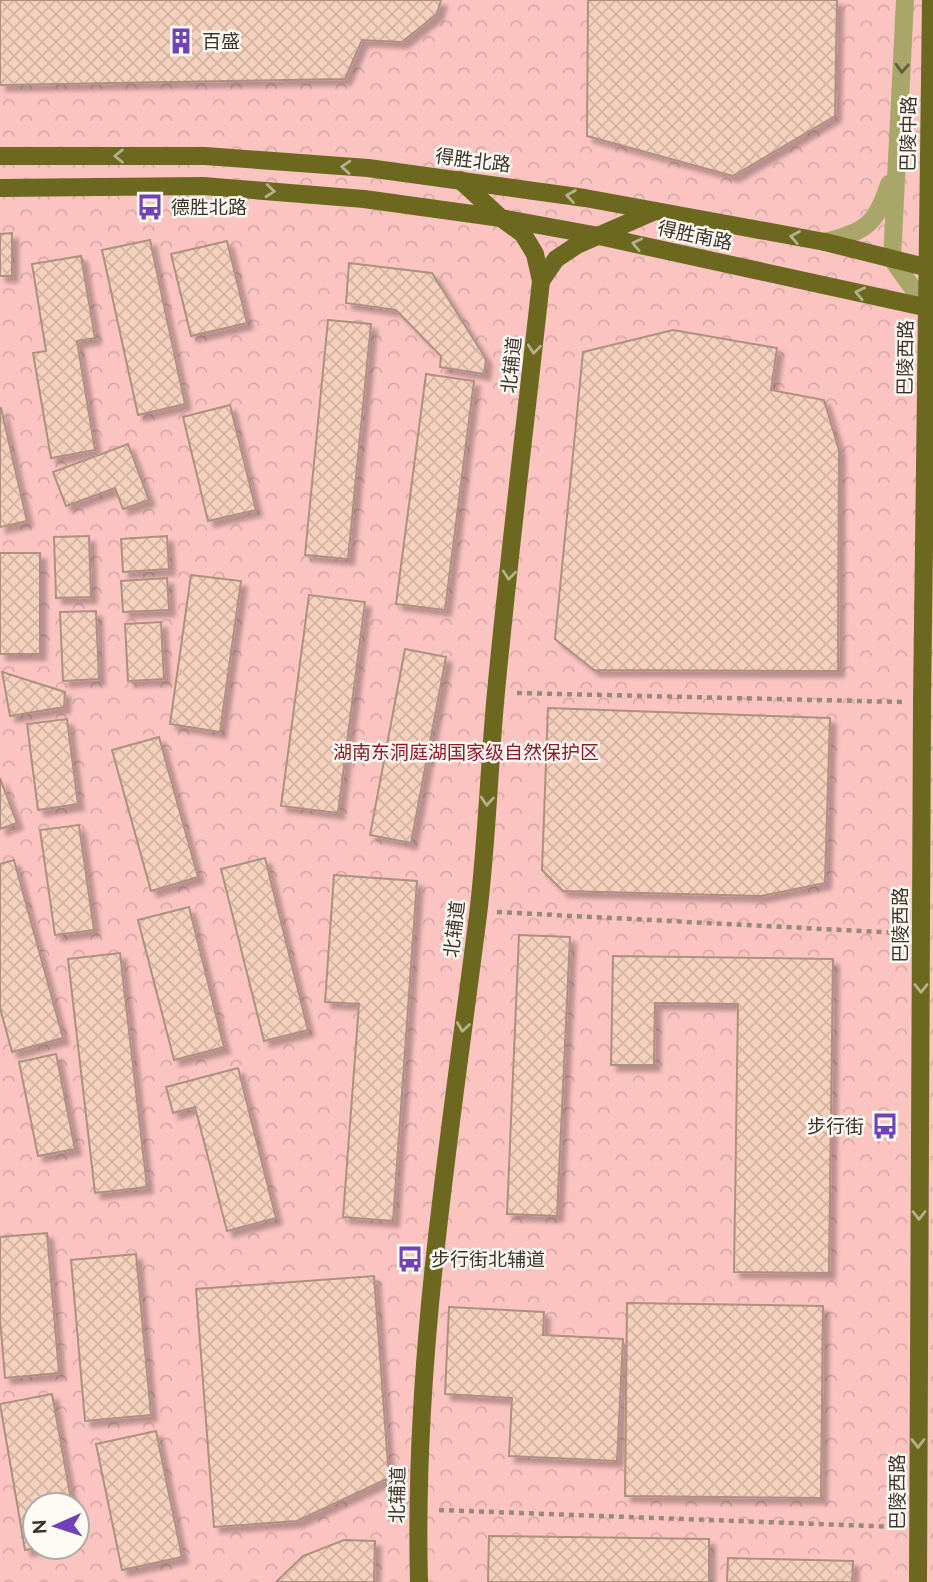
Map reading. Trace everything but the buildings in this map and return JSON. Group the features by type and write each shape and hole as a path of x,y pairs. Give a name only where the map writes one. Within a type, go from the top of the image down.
{"main road":[{"name":"巴陵中路","path":"930,269 931,0"},
{"name":"得胜北路","path":"0,156 205,156 368,168 655,211 825,242 930,269"},
{"path":"460,180 523,234 535,254 541,281"},
{"path":"0,188 203,186 364,199 502,218"},
{"path":"541,281 556,259 655,211"},
{"name":"得胜南路","path":"502,218 599,236 930,308"},
{"name":"巴陵西路","path":"918,1582 922,702 930,269"},
{"name":"北辅道","path":"419,1582 417,1510 426,1322 478,911 496,692 541,281"}],"street":[{"path":"905,0 892,260 930,308"},
{"path":"825,242 854,234 880,214 898,157"}],"path":[{"path":"496,692 922,702"},
{"path":"478,911 921,934"},
{"path":"417,1510 918,1528"}],"green space":[{"name":"湖南东洞庭湖国家级自然保护区","path":"0,0 933,0 933,1582 0,1582"}],"place":[{"name":"百盛","path":"181,41"},
{"name":"德胜北路","path":"150,207"},
{"name":"步行街","path":"885,1126"},
{"name":"步行街北辅道","path":"410,1259"}]}
